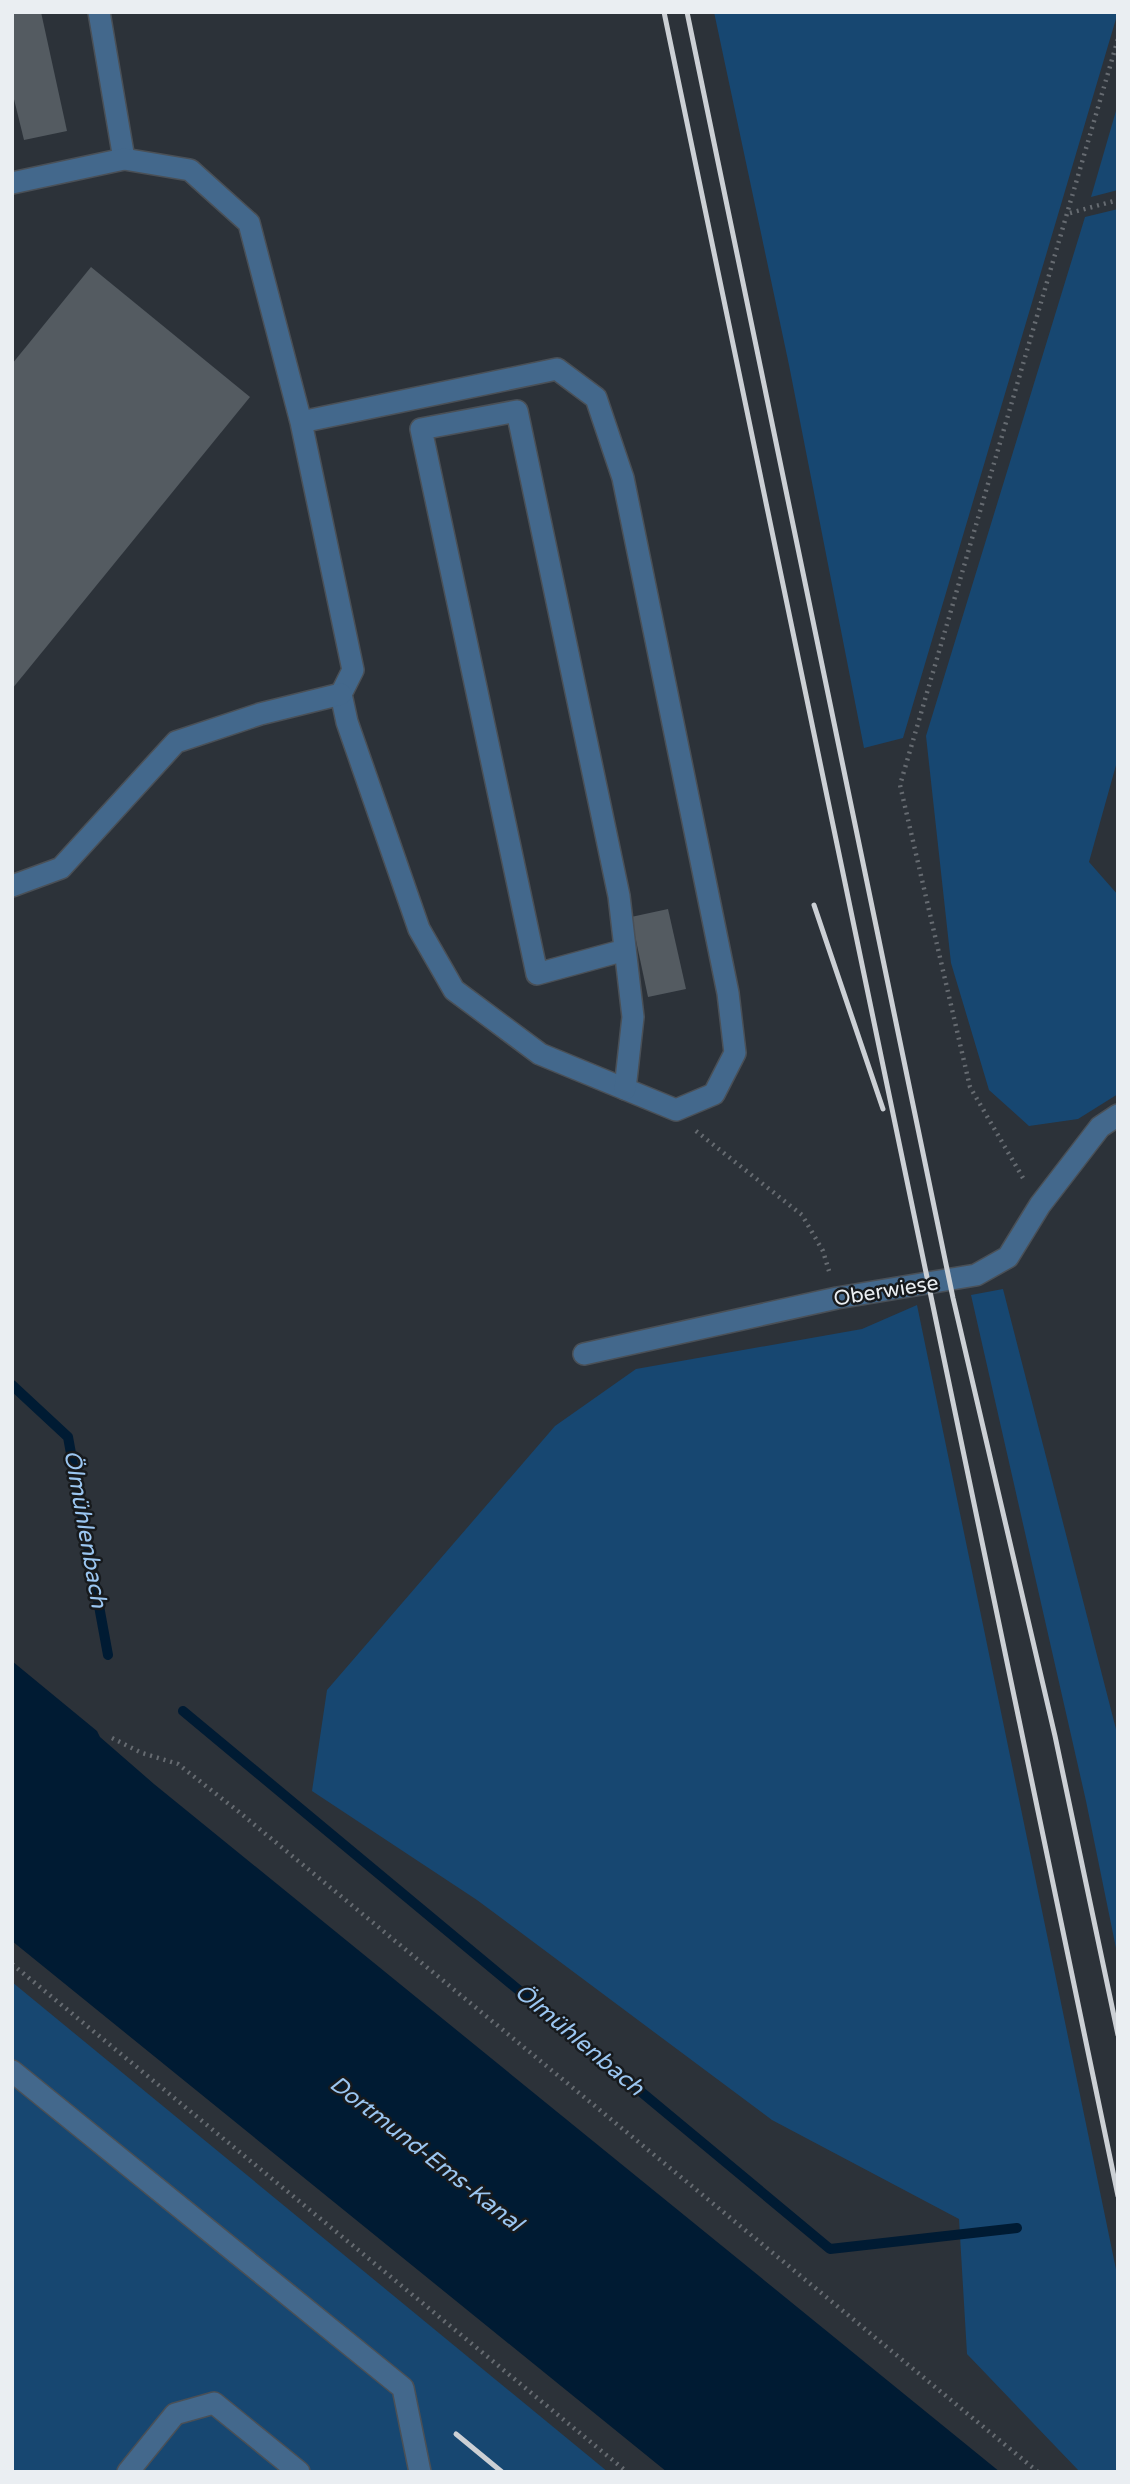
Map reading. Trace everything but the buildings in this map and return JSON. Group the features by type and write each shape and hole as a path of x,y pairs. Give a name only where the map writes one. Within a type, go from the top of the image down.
{"lane":[{"path":"99,12 124,159"},
{"path":"12,183 124,159 190,170 249,223 302,422 353,670 341,694 347,722 419,929 454,990 540,1054 676,1110 714,1094 736,1053 728,992 623,478 596,398 557,369 302,422"},
{"path":"625,950 537,974 421,429 517,411 619,896 633,1017 625,1089"},
{"path":"12,886 61,868 176,741 260,714 341,694"},
{"name":"Oberwiese","path":"584,1354 837,1298 976,1275 1008,1257 1040,1205 1100,1127 1118,1115"},
{"path":"12,2071 403,2388 421,2472"},
{"path":"128,2472 175,2414 214,2403 299,2472"}],"path":[{"path":"1040,1205 998,1140 970,1087 900,785 1118,39"},
{"path":"1069,213 1118,200"},
{"path":"676,1110 705,1142 802,1215 823,1251 837,1298"},
{"path":"112,1738 142,1753 177,1763 1038,2472"},
{"path":"12,1964 627,2472"}],"shaded area":[{"path":"714,12 1118,12 903,738 864,748 789,365"},
{"path":"1118,104 1118,190 1091,197"},
{"path":"1118,209 1118,758 1089,862 1118,895 1118,1094 1078,1119 1029,1126 989,1090 951,963 926,736 1085,217"},
{"path":"1003,1289 1118,1737 1118,1958 1086,1801 971,1295"},
{"path":"917,1305 1118,2279 1118,2472 1080,2472 967,2354 959,2219 772,2120 477,1900 312,1791 327,1690 555,1426 636,1369 862,1329"},
{"path":"12,1982 608,2472 12,2472"}],"water":[{"name":"Dortmund-Ems-Kanal","path":"12,1661 97,1731 100,1737 154,1784 1000,2472 667,2472 12,1941"}],"waterway":[{"name":"Ölmühlenbach","path":"12,1385 68,1437 108,1655"},
{"name":"Ölmühlenbach","path":"183,1711 830,2249 1017,2228"}],"railway":[{"path":"664,12 1118,2196"},
{"path":"687,12 953,1298 1055,1736 1118,2035"},
{"path":"814,905 883,1109"},
{"path":"456,2434 502,2472"}]}
